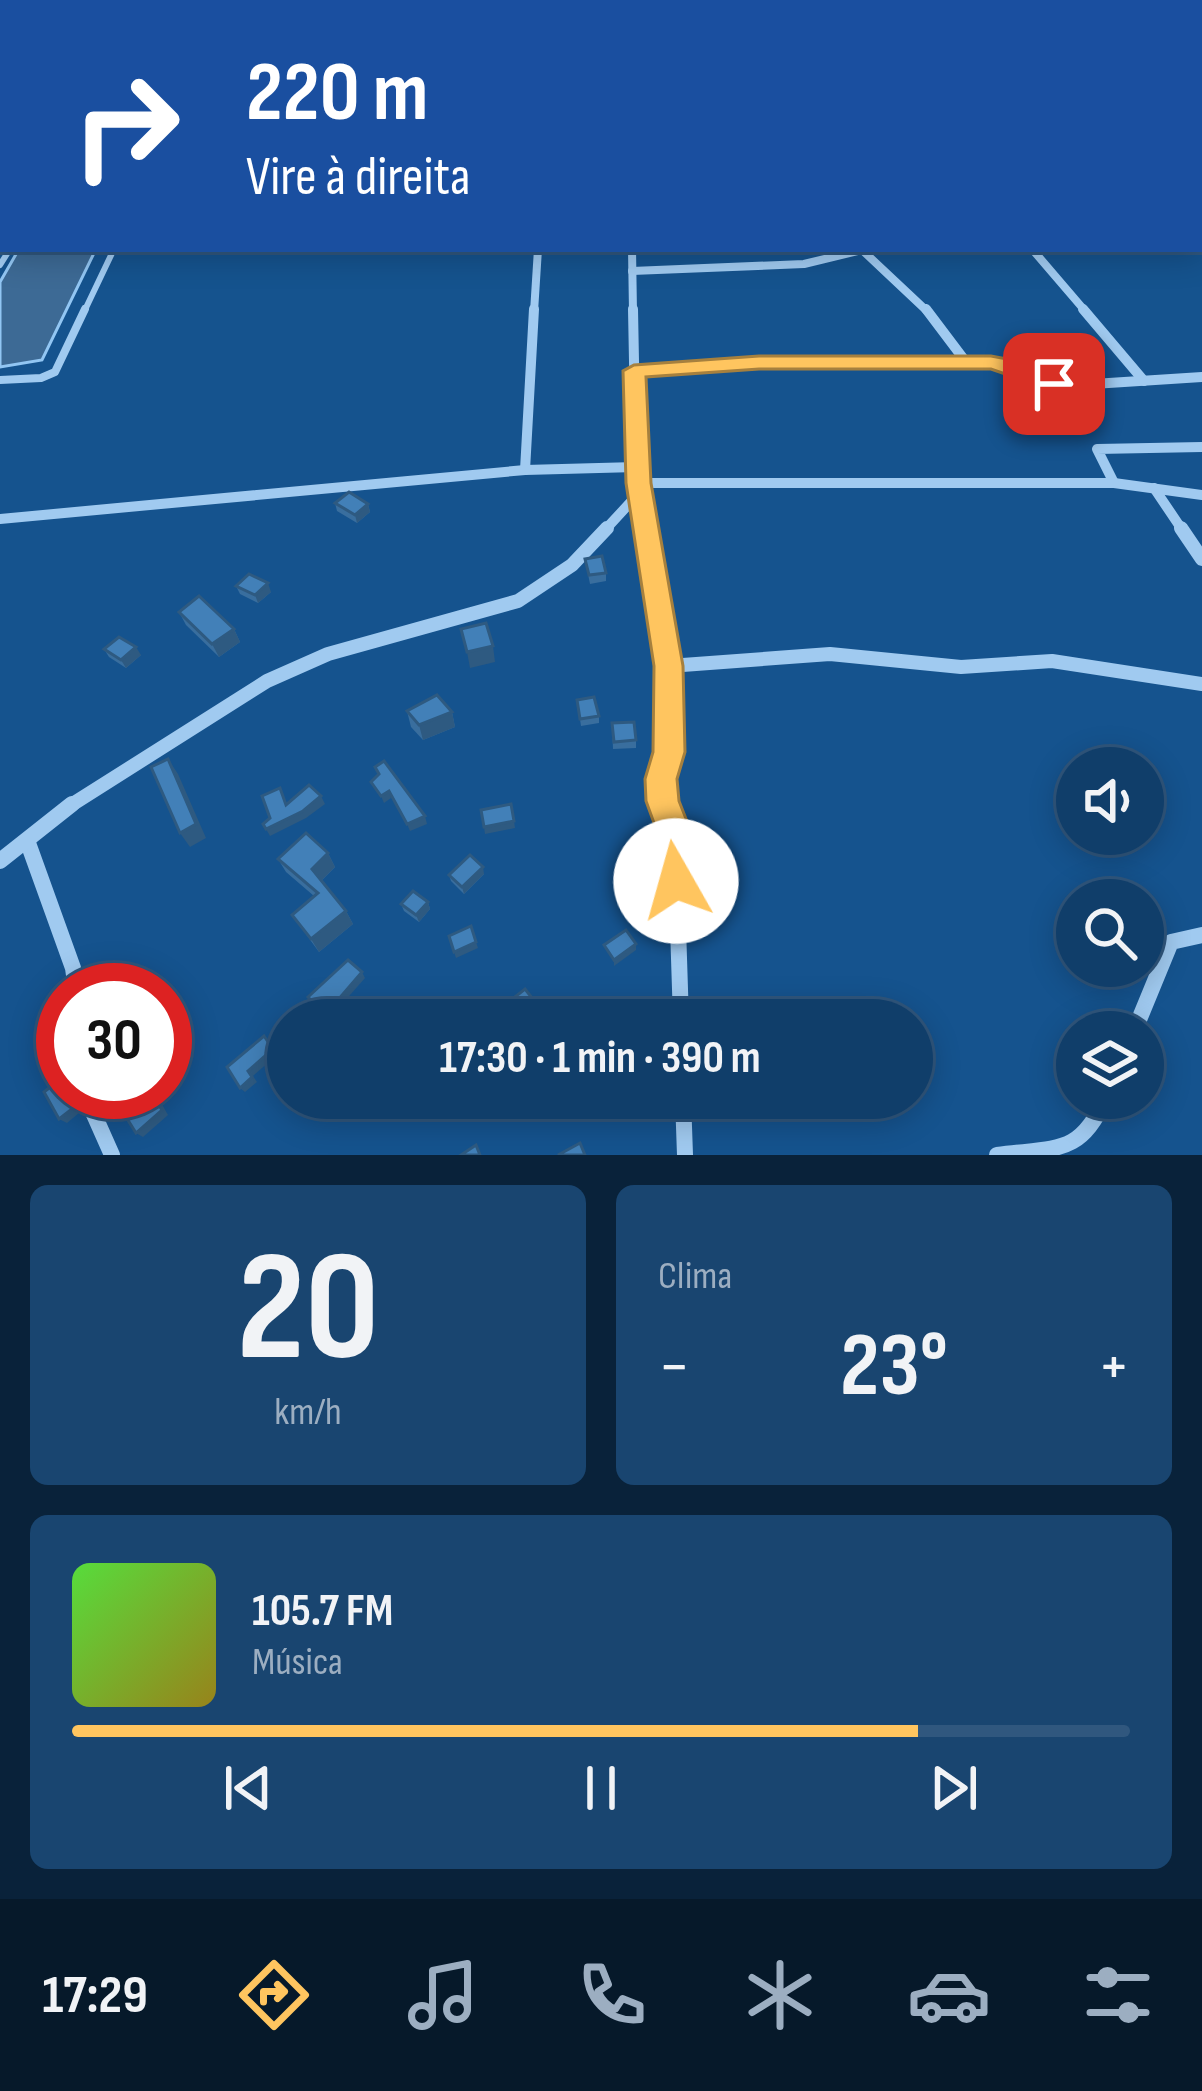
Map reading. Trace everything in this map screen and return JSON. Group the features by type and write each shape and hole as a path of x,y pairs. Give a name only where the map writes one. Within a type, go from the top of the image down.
{"street":[{"path":"525,470 538,252"},
{"path":"632,252 637,467 669,666 669,752 661,779 662,801 675,834 680,999"},
{"path":"632,272 804,264 850,252"},
{"path":"864,252 926,309 966,362"},
{"path":"1035,252 1144,381"},
{"path":"634,371 759,362 966,362 1010,365 1061,386 1202,376"},
{"path":"1114,483 1097,449 1202,447"},
{"path":"0,519 525,470 637,467"},
{"path":"0,861 90,790 267,681 328,654 518,602 572,565 639,488 1114,483 1202,495"},
{"path":"1154,488 1202,559"},
{"path":"669,666 830,654 961,667 1052,661 1202,684"},
{"path":"28,843 71,963"},
{"path":"1143,1011 1171,942 1202,935"},
{"path":"96,1119 112,1155"},
{"path":"684,1119 685,1155"},
{"path":"997,1155 1078,1145 1097,1119"}],"lane":[{"path":"0,380 41,378 55,372 113,252"}],"water":[{"path":"17,252 95,252 42,360 0,367 0,282"}],"building":[{"path":"349,492 368,504 355,515 335,503"},
{"path":"602,556 606,573 589,575 585,559"},
{"path":"249,574 268,583 255,595 236,586"},
{"path":"199,596 234,629 212,644 179,612"},
{"path":"486,623 493,646 467,652 461,629"},
{"path":"119,637 136,647 121,660 104,649"},
{"path":"437,695 452,712 419,725 407,711"},
{"path":"594,697 599,716 580,719 577,700"},
{"path":"634,722 636,740 614,742 612,723"},
{"path":"168,759 196,824 180,833 151,767"},
{"path":"384,761 425,816 407,824 389,791 381,796 371,782 379,774 375,767"},
{"path":"309,785 321,796 303,811 266,829 263,824 270,818 262,796 280,788 286,805"},
{"path":"511,804 514,821 484,827 481,810"},
{"path":"306,833 328,853 312,869 346,911 311,939 292,915 318,893 278,859"},
{"path":"470,855 483,867 462,887 449,875"},
{"path":"413,891 428,902 416,915 401,904"},
{"path":"471,926 476,942 454,952 449,936"},
{"path":"626,930 636,944 614,960 604,945"},
{"path":"348,960 362,972 339,999 308,997"},
{"path":"525,989 533,999 512,999"},
{"path":"264,1036 267,1054 248,1071 252,1077 240,1088 227,1067"},
{"path":"127,1119 152,1119 136,1133"},
{"path":"580,1143 585,1155 558,1155"},
{"path":"476,1145 480,1155 461,1155"}],"route":[{"path":"676,881 675,834 662,801 661,779 669,752 669,666 638,483 634,371 759,362 991,362 1054,384"}]}
